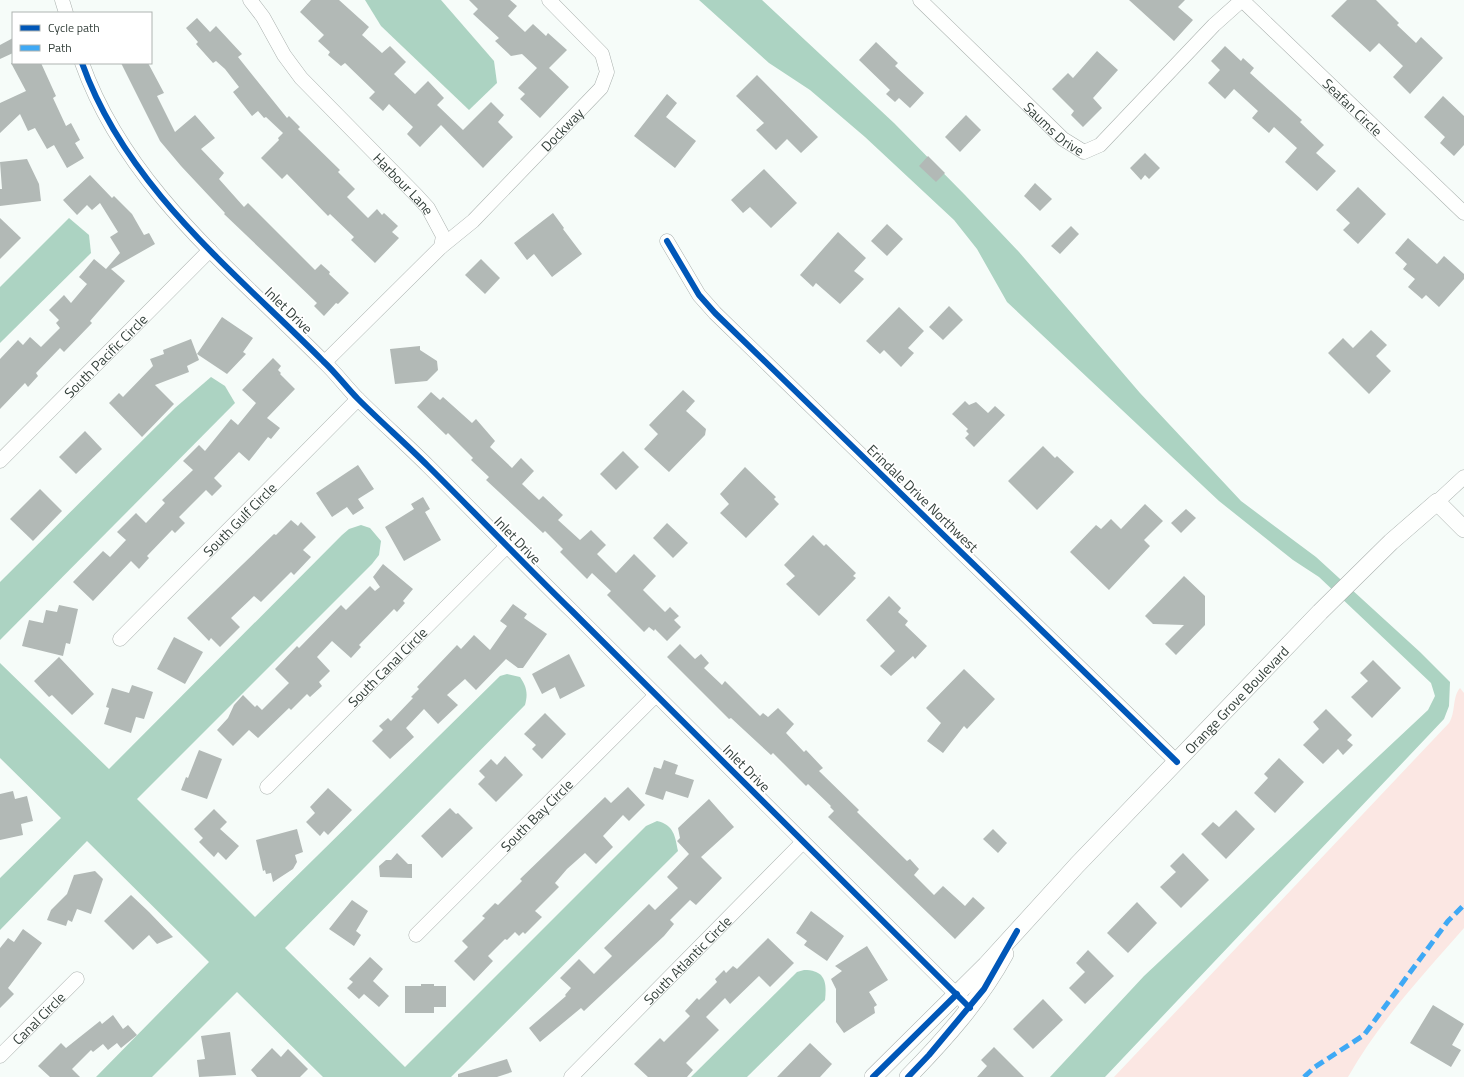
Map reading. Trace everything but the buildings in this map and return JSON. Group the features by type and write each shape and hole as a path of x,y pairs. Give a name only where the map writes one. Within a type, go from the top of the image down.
{"street":[{"path":"62,0 66,12"},
{"name":"Harbour Lane","path":"250,0 263,17 284,55 301,78 428,208 443,236 442,247"},
{"name":"Dockway","path":"442,247 473,220 601,88 607,72 602,54 549,0"},
{"name":"Saums Drive","path":"920,0 1063,139 1084,152 1100,145 1214,26 1242,0"},
{"name":"Seafan Circle","path":"1242,0 1464,213"},
{"name":"Inlet Drive","path":"82,64 104,111 134,160 174,212 210,250 325,362 358,399 450,488 506,547 656,694 970,1008"},
{"name":"Erindale Drive Northwest","path":"667,241 699,295 715,313 1176,762"},
{"path":"325,362 442,247"},
{"name":"South Pacific Circle","path":"0,461 210,250"},
{"name":"South Gulf Circle","path":"120,639 358,399"},
{"name":"Orange Grove Boulevard","path":"873,1077 957,994 1176,762 1326,607 1391,542 1464,477"},
{"path":"1437,502 1464,529"},
{"name":"South Canal Circle","path":"267,787 506,547"},
{"name":"South Bay Circle","path":"416,935 656,694"},
{"name":"South Atlantic Circle","path":"571,1077 803,842"},
{"name":"Orange Grove Boulevard","path":"908,1077 970,1008 984,990 1017,931"},
{"name":"Canal Circle","path":"0,1056 77,979"}],"shaded area":[{"path":"365,0 441,0 494,61 497,83 469,110 381,26"},
{"path":"699,0 762,0 894,123 965,195 1019,252 1140,393 1241,501 1316,557 1420,652 1450,682 1449,706 1444,719 1105,1077 1050,1077 1144,976 1428,710 1435,696 1431,683 1319,577 1293,560 1219,501 1007,302 977,249 954,220 865,137 810,90 769,63"},
{"path":"69,218 89,235 91,253 0,343 0,287"},
{"path":"211,377 225,386 235,403 0,640 0,582 175,408"},
{"path":"361,525 370,528 381,541 379,555 372,564 137,799 255,917 500,676 507,674 520,677 526,691 525,705 285,948 405,1067 646,826 657,821 667,825 675,836 678,851 451,1077 323,1077 237,992 152,1077 96,1077 209,962 87,841 0,930 0,878 61,818 0,758 0,663 109,769 342,535 349,529"},
{"path":"1460,688 1464,693 1464,928 1417,981 1373,1037 1348,1077 1114,1077 1449,723 1453,714 1456,696"},
{"path":"804,970 816,972 823,978 826,988 825,1000 747,1077 691,1077 797,972"}],"marked path":[{"path":"1304,1077 1315,1067 1364,1035 1448,921 1464,905"}],"cycle path":[{"path":"82,64 101,108 126,149 154,188 186,225 219,260 328,366 358,399 428,466 970,1008"},
{"path":"667,241 699,295 715,313 1177,762"},
{"path":"908,1077 929,1055 984,989 1017,931"},
{"path":"873,1077 957,994"}]}
